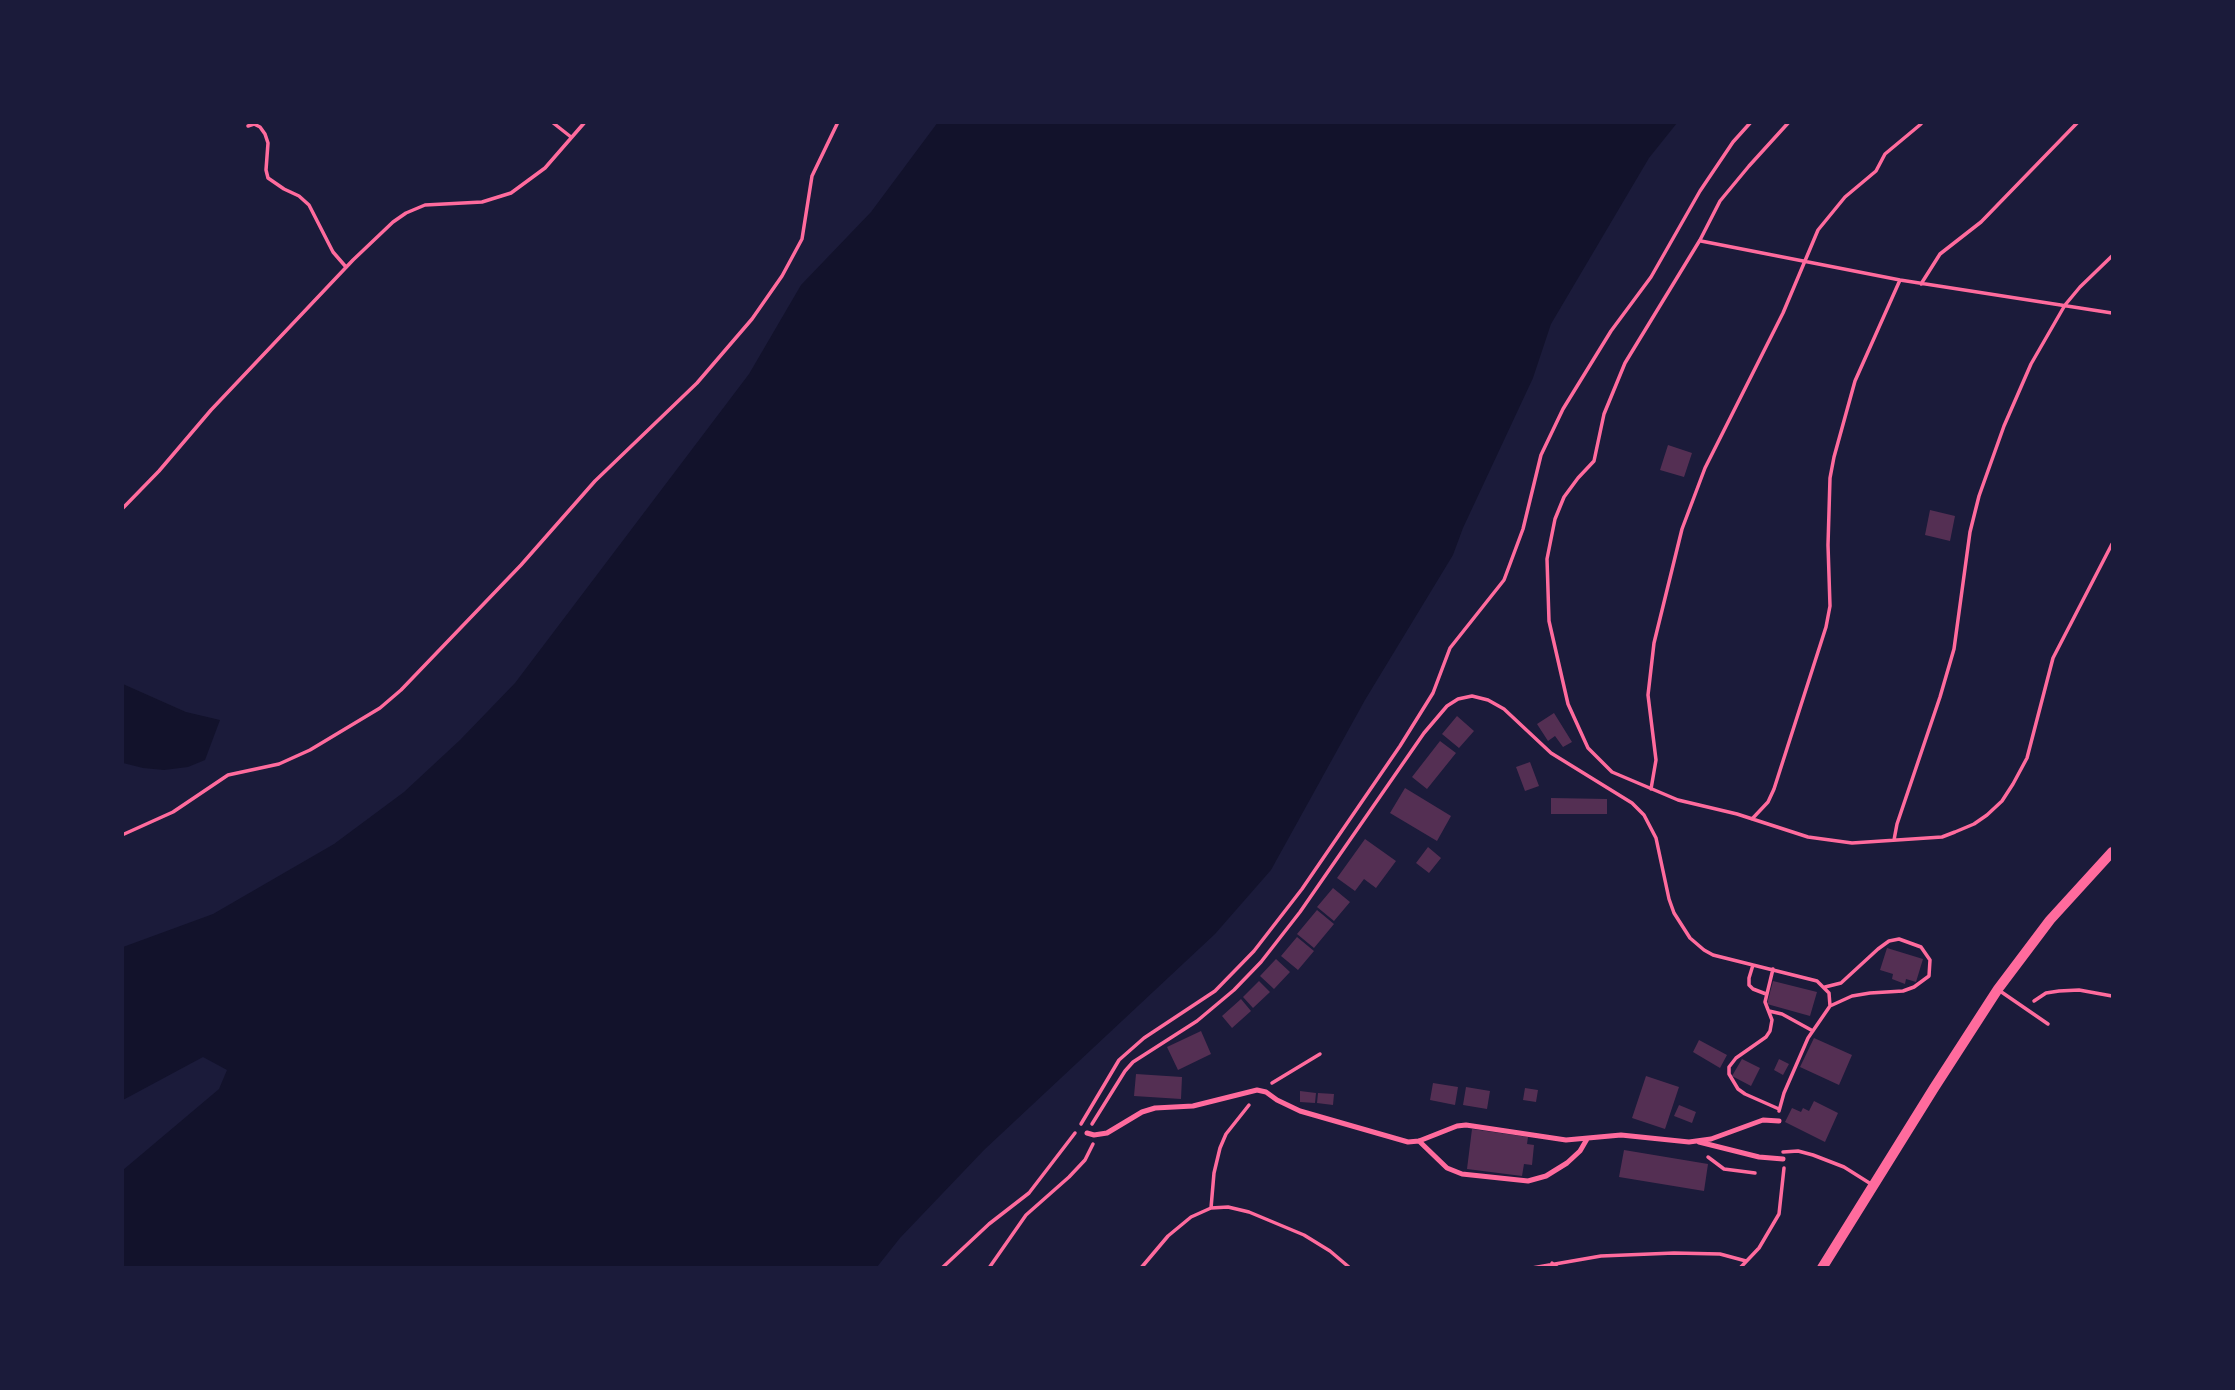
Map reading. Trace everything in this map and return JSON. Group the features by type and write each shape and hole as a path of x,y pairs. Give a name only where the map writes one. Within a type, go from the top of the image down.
{"street":[{"path":"1822,1268 1998,989 2050,920 2112,852"},
{"path":"1087,1133 1107,1133 1130,1118 1155,1108 1193,1106 1235,1094 1261,1091 1311,1114 1408,1142 1419,1141 1465,1125 1543,1138 1587,1139 1621,1135 1696,1142 1759,1157 1783,1159"},
{"path":"1696,1142 1763,1120 1779,1121"},
{"path":"1419,1141 1438,1162 1462,1174 1528,1181 1546,1176 1567,1163 1580,1151 1587,1139"}],"lane":[{"path":"1789,122 1720,201 1700,240 1625,363 1604,414 1594,461 1564,497 1555,519 1547,559 1549,621 1568,704 1588,748 1612,772 1678,800 1828,841 1852,843 1949,835 1974,824 2002,801 2027,758 2053,658 2112,544"},
{"path":"1921,284 1940,254 1981,222 2078,122"},
{"path":"1651,789 1656,760 1648,695 1654,643 1682,529 1704,468 1783,313 1818,230 1845,197 1876,171 1885,154 1921,124"},
{"path":"1700,240 1900,281 2112,313"},
{"path":"1894,840 1954,649 1970,532 1979,496 2015,395 2065,305 2112,256"},
{"path":"1752,819 1768,802 1774,789 1826,627 1830,606 1830,478 1834,457 1855,381 1900,281"},
{"path":"1998,989 2048,1024"},
{"path":"1783,1152 1798,1151 1813,1155 1844,1167 1873,1185"}],"path":[{"path":"552,122 571,137"},
{"path":"122,509 346,267 406,213 425,205 482,202 511,193 545,168 585,122"},
{"path":"122,835 173,812 222,778 279,764 310,750 364,719 390,700 522,565 595,481 697,383 752,319 782,276 797,248 805,227 813,176 838,122"},
{"path":"942,1268 989,1224 1029,1193 1074,1135 1119,1060 1144,1038 1215,992 1254,951 1302,889 1407,736 1433,693 1450,648 1504,580 1523,529 1542,455 1563,410 1611,331 1651,277 1700,191 1733,142 1751,122"},
{"path":"248,126 254,124 265,134 268,144 268,178 309,205 333,252 346,267"},
{"path":"1087,1133 1133,1062 1197,1021 1234,990 1261,962 1300,912 1424,733 1447,706 1458,699 1472,696 1488,700 1504,709 1551,754 1632,803 1644,815 1656,838 1669,899 1682,927 1704,950 1713,955 1817,981 1829,993 1830,1006"},
{"path":"1779,1121 1779,1109 1784,1093 1813,1031 1830,1006 1852,996 1903,991 1914,987 1929,976 1930,960 1921,947 1899,939 1889,941 1841,983 1824,987"},
{"path":"1753,965 1749,985 1766,994"},
{"path":"1773,970 1765,1002 1772,1020 1766,1037 1736,1058 1729,1067 1729,1074 1738,1089 1745,1094 1779,1109"},
{"path":"2027,1008 2038,998 2059,990 2079,990 2112,996"},
{"path":"1769,1011 1782,1014 1813,1031"},
{"path":"1211,1208 1214,1173 1226,1134 1238,1116 1261,1091 1320,1054"},
{"path":"989,1268 1026,1215 1085,1160 1093,1147 1094,1135"},
{"path":"1696,1142 1712,1162 1724,1169 1755,1173"},
{"path":"1740,1268 1768,1235 1779,1214 1783,1159"},
{"path":"1141,1268 1168,1236 1191,1217 1211,1208 1228,1206 1304,1235 1330,1251 1350,1268"},
{"path":"1532,1268 1552,1262 1601,1256 1674,1253 1720,1254 1746,1261"},
{"path":"1552,1262 1558,1268"}],"shaded area":[{"path":"938,122 1677,123 1649,158 1551,324 1533,378 1453,555 1365,700 1271,870 1215,934 984,1150 900,1238 877,1267 123,1267 123,1170 219,1089 227,1070 203,1057 123,1100 123,947 213,914 334,844 404,792 460,740 515,683 749,374 801,285 871,212"},
{"path":"123,684 186,712 220,720 205,760 188,767 164,770 123,763"}],"building":[{"path":"1668,445 1692,453 1684,477 1660,470"},
{"path":"1930,510 1955,516 1950,541 1925,535"},
{"path":"1554,713 1572,742 1563,747 1555,736 1548,741 1537,724"},
{"path":"1457,716 1474,731 1459,748 1442,734"},
{"path":"1440,741 1456,753 1427,789 1412,777"},
{"path":"1530,762 1539,786 1525,791 1516,767"},
{"path":"1405,788 1451,816 1437,841 1390,813"},
{"path":"1551,798 1607,799 1607,814 1551,814"},
{"path":"1365,839 1396,861 1376,888 1364,879 1355,891 1337,878"},
{"path":"1428,847 1441,858 1429,873 1416,863"},
{"path":"1333,888 1350,902 1334,921 1317,907"},
{"path":"1317,910 1334,924 1314,948 1297,934"},
{"path":"1297,937 1314,951 1298,970 1281,956"},
{"path":"1887,948 1923,959 1916,982 1906,979 1905,984 1892,979 1893,974 1880,970"},
{"path":"1276,959 1290,972 1274,989 1260,976"},
{"path":"1259,981 1270,992 1253,1008 1243,997"},
{"path":"1773,981 1817,992 1810,1016 1767,1004"},
{"path":"1241,999 1251,1011 1232,1028 1222,1016"},
{"path":"1201,1031 1211,1054 1178,1070 1167,1047"},
{"path":"1814,1038 1852,1055 1839,1085 1800,1067"},
{"path":"1699,1040 1727,1055 1720,1068 1693,1052"},
{"path":"1742,1059 1760,1068 1751,1086 1732,1076"},
{"path":"1779,1059 1789,1064 1783,1075 1774,1070"},
{"path":"1136,1074 1182,1077 1181,1099 1134,1096"},
{"path":"1646,1076 1679,1087 1665,1129 1632,1118"},
{"path":"1433,1083 1458,1087 1455,1105 1430,1100"},
{"path":"1466,1087 1490,1091 1487,1109 1463,1105"},
{"path":"1525,1088 1538,1090 1536,1102 1523,1100"},
{"path":"1300,1091 1316,1093 1315,1103 1300,1102"},
{"path":"1318,1093 1334,1094 1333,1105 1317,1103"},
{"path":"1814,1101 1838,1113 1825,1142 1785,1122 1792,1108 1801,1112 1803,1108 1809,1111"},
{"path":"1679,1105 1696,1112 1692,1123 1674,1116"},
{"path":"1472,1129 1528,1137 1527,1144 1534,1145 1532,1165 1524,1164 1522,1176 1467,1169"},
{"path":"1624,1150 1708,1164 1704,1191 1619,1177"}]}
